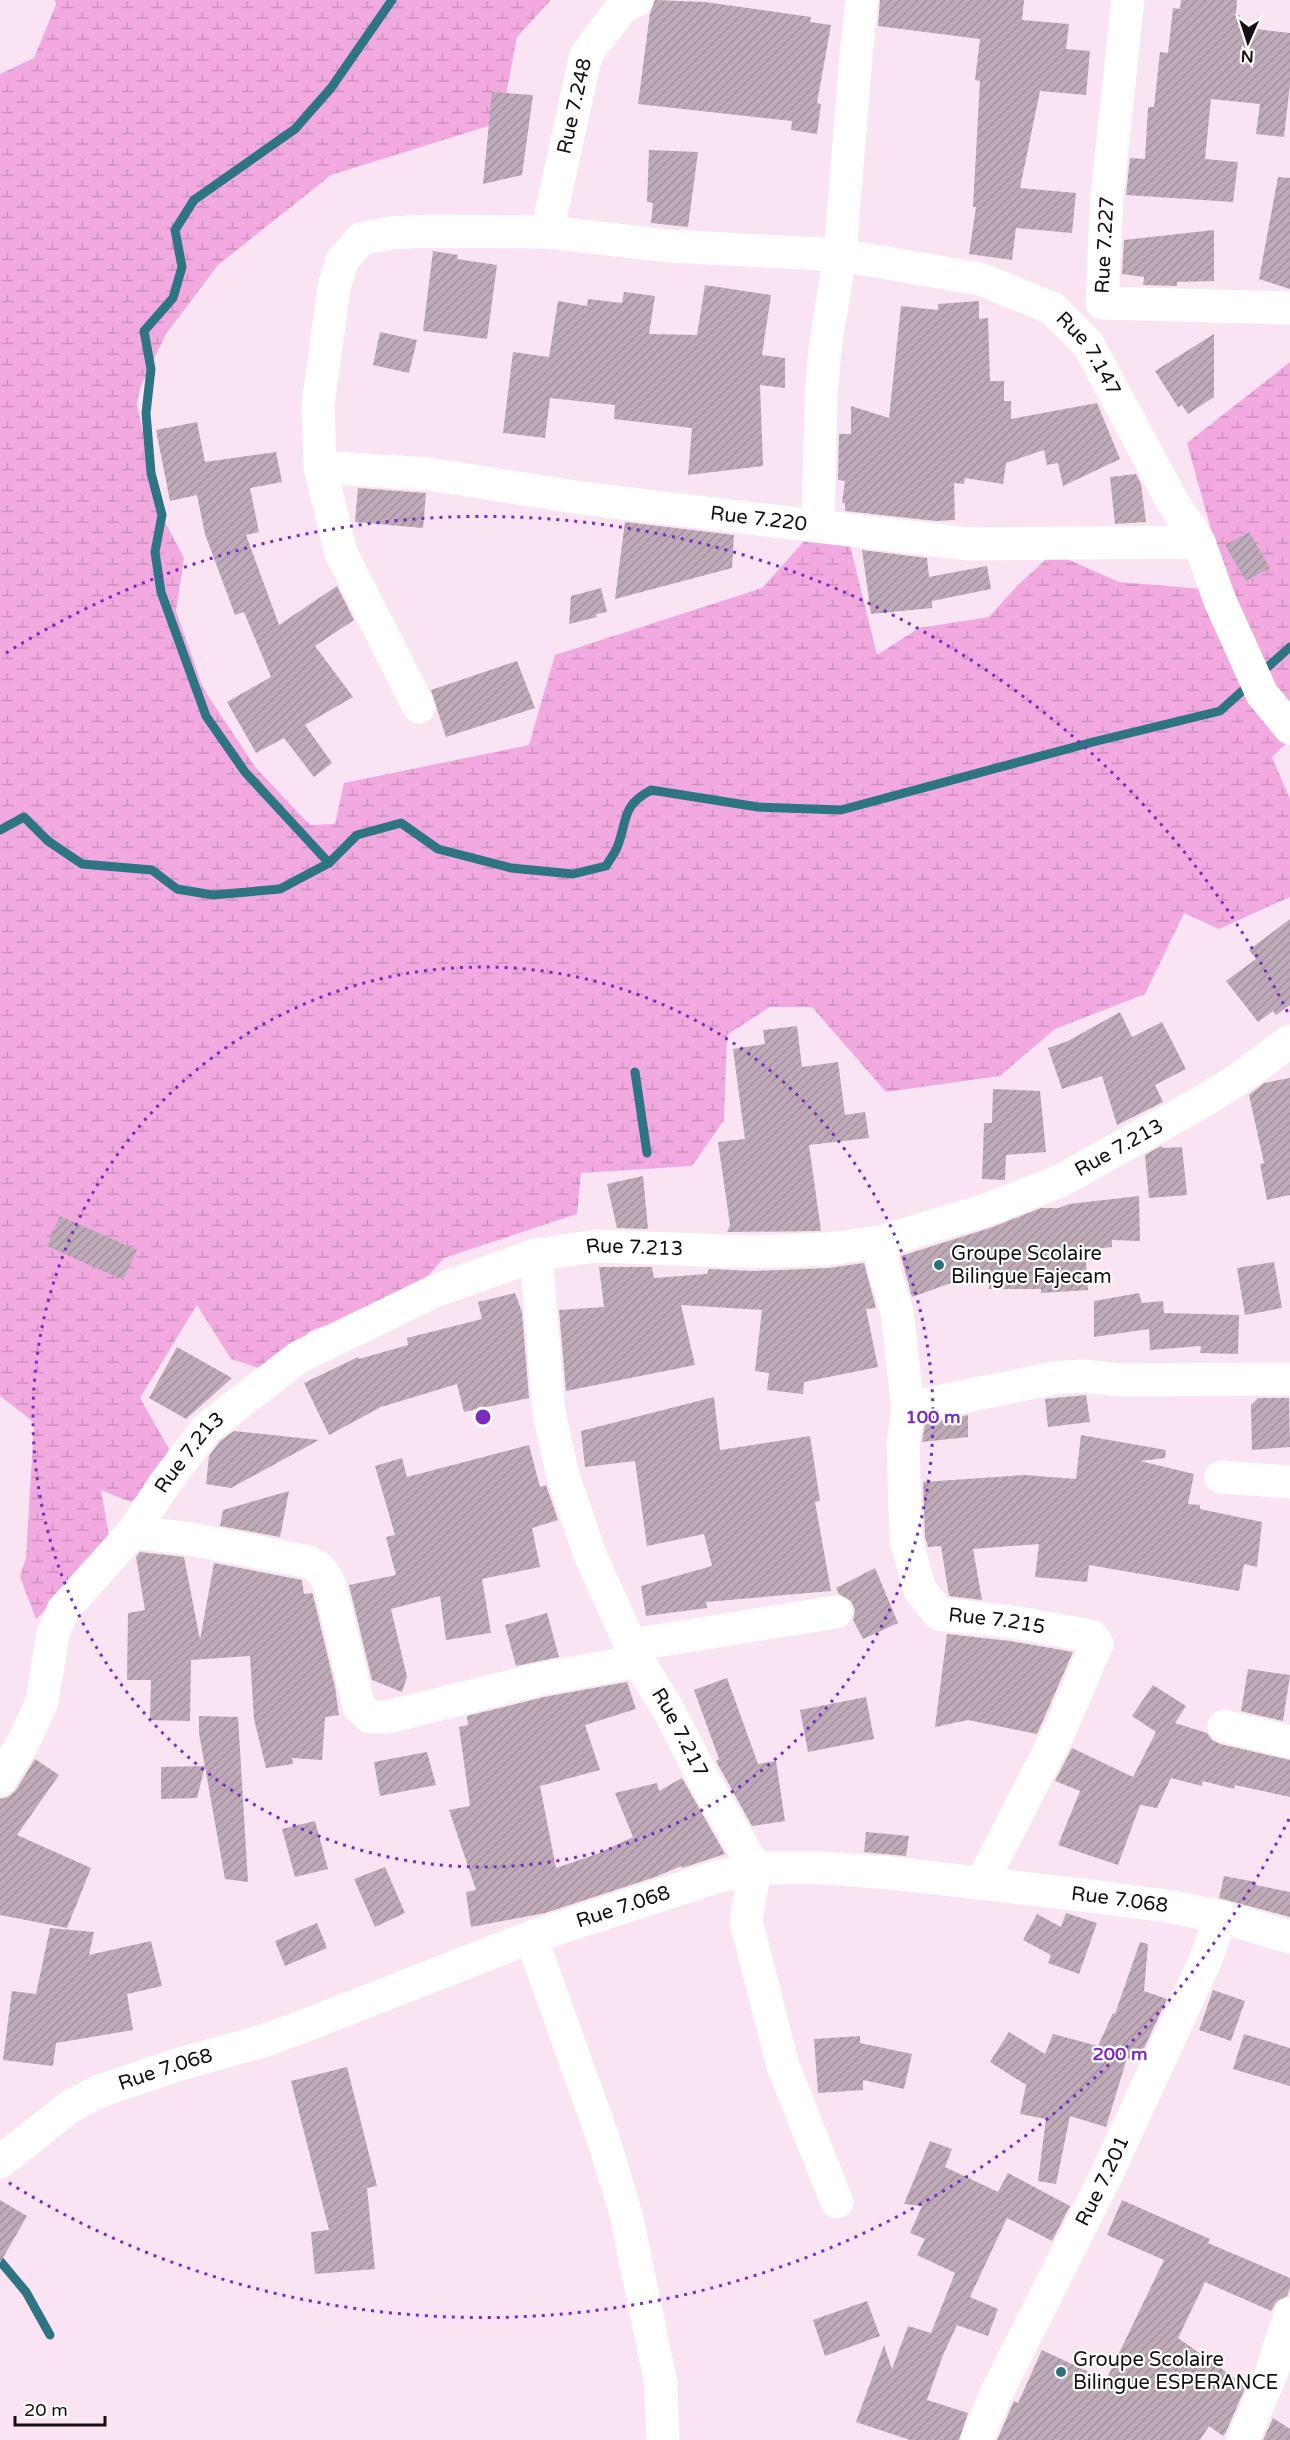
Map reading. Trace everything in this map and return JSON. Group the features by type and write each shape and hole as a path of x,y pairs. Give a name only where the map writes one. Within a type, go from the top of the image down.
{"street":[{"name":"Rue 7.248","path":"547,232 586,55 623,6 637,0"},
{"path":"818,526 821,398 825,349 840,255 862,0"},
{"name":"Rue 7.227","path":"1128,0 1107,195 1102,303 1290,308"},
{"name":"Rue 7.147","path":"419,707 341,553 320,467 318,405 334,288 342,261 361,239 390,233 430,231 547,232 669,246 840,255 980,279 1052,308 1088,344 1172,501 1199,542 1220,601 1262,693 1290,728"},
{"path":"1088,344 1102,303"},
{"name":"Rue 7.220","path":"320,467 429,474 581,498 968,544 1199,542"},
{"name":"Rue 7.213","path":"0,1780 24,1741 42,1702 53,1634 63,1610 133,1532 165,1483 207,1428 299,1357 435,1291 536,1255 596,1246 752,1252 828,1249 880,1242 986,1209 1060,1182 1200,1103 1239,1079 1290,1041"},
{"name":"Rue 7.215","path":"880,1242 884,1269 897,1312 908,1408 903,1444 906,1540 920,1590 939,1614 1013,1622 1091,1636 1097,1644 1059,1732 982,1882"},
{"name":"Rue 7.217","path":"536,1255 549,1413 563,1476 591,1557 634,1653 668,1709 708,1787 755,1868"},
{"path":"908,1408 1054,1378 1083,1376 1121,1380 1290,1379"},
{"path":"1221,1477 1290,1482"},
{"path":"133,1532 191,1539 309,1562 318,1566 331,1589 359,1707 370,1717 387,1717 634,1653 836,1612"},
{"path":"1224,1726 1290,1742"},
{"path":"755,1868 746,1922 783,2066 837,2202"},
{"name":"Rue 7.068","path":"0,2162 71,2106 100,2091 180,2064 263,2041 531,1936 713,1878 755,1868 824,1868 982,1882 1173,1907 1221,1917 1290,1937"},
{"name":"Rue 7.201","path":"977,2440 997,2392 1104,2178 1206,1959 1221,1917"},
{"path":"531,1936 603,2138 626,2214 661,2384 663,2440"},
{"path":"1243,2440 1289,2319"}],"green space":[{"path":"55,0 551,0 517,37 501,122 331,175 218,265 166,334 140,388 137,403 158,509 184,558 176,611 203,688 256,768 310,825 335,824 344,783 529,745 555,655 762,588 808,537 849,541 877,655 919,628 989,617 1017,586 1053,553 1119,582 1228,591 1187,443 1290,362 1290,740 1272,757 1290,799 1290,897 1219,929 1184,913 1145,994 1055,1029 1000,1076 886,1092 812,1007 770,1007 727,1035 724,1120 692,1166 581,1173 577,1214 444,1258 410,1296 310,1331 268,1371 231,1359 197,1305 140,1398 169,1449 163,1476 131,1502 101,1490 111,1547 36,1619 20,1577 26,1558 34,1424 0,1396 0,74 34,58 56,5"}],"building":[{"path":"655,0 705,2 811,17 810,22 831,25 817,103 821,104 817,134 791,130 792,121 638,104 650,13"},
{"path":"880,0 1024,0 1022,20 1069,24 1066,49 1090,51 1086,95 1040,91 1020,188 1076,193 1072,233 1016,228 1012,260 969,254 976,207 973,207 980,81 975,80 980,39 878,26"},
{"path":"1181,0 1237,0 1236,15 1240,15 1239,27 1290,33 1290,84 1284,137 1256,134 1260,104 1211,99 1205,159 1238,162 1233,202 1126,195 1130,158 1145,159 1148,107 1154,107 1160,52 1168,53 1173,8 1180,9"},
{"path":"492,92 533,95 522,175 483,184"},
{"path":"649,150 698,152 688,227 651,223 653,203 647,202"},
{"path":"1278,177 1290,178 1290,289 1259,279"},
{"path":"1214,230 1214,281 1177,282 1177,286 1143,285 1144,277 1122,274 1124,240"},
{"path":"433,251 458,255 457,259 497,265 487,339 423,331"},
{"path":"705,285 771,295 762,355 785,358 785,388 760,385 763,466 688,475 692,428 614,419 615,405 550,398 545,438 503,433 513,352 549,357 558,301 587,306 588,299 622,303 624,292 655,296 649,334 697,335"},
{"path":"979,301 979,319 988,318 990,381 1004,381 1004,401 1011,401 1011,419 1097,403 1120,459 1063,486 1058,463 1047,465 1044,450 1006,463 1003,484 965,478 964,484 954,483 955,520 936,521 845,511 845,503 842,503 845,481 838,480 839,434 851,434 851,406 889,418 901,306 938,310 938,304"},
{"path":"380,332 417,340 409,373 373,365"},
{"path":"1214,334 1214,397 1188,414 1182,405 1178,407 1155,371"},
{"path":"197,422 205,462 276,452 282,482 250,488 259,532 246,535 279,625 337,586 354,620 315,646 353,697 305,725 332,763 314,777 284,738 256,753 227,702 271,677 244,612 235,615 205,534 197,495 170,501 156,430"},
{"path":"1136,474 1141,484 1146,522 1115,524 1110,477"},
{"path":"358,488 426,493 423,528 355,522"},
{"path":"625,522 734,535 732,568 615,599"},
{"path":"1249,532 1270,568 1246,581 1225,545"},
{"path":"862,550 927,558 929,577 987,566 991,589 932,601 932,608 871,614"},
{"path":"601,588 607,612 569,624 571,596"},
{"path":"517,661 535,708 446,737 431,690"},
{"path":"1290,919 1290,1005 1276,1015 1273,1011 1258,1022 1226,981 1256,959 1249,950"},
{"path":"1120,1012 1132,1037 1162,1022 1186,1069 1155,1085 1163,1102 1117,1125 1102,1076 1062,1089 1048,1048 1068,1041"},
{"path":"797,1026 802,1067 838,1062 845,1115 865,1112 869,1138 809,1145 821,1231 727,1232 730,1225 718,1142 745,1139 733,1049 765,1044 763,1030"},
{"path":"1290,1078 1290,1195 1267,1200 1260,1164 1264,1163 1249,1095 1264,1083"},
{"path":"993,1089 1040,1091 1046,1152 1006,1155 1005,1180 982,1179 984,1123 992,1123"},
{"path":"1161,1146 1163,1148 1182,1147 1187,1195 1149,1198 1145,1155"},
{"path":"643,1176 648,1229 617,1228 607,1184"},
{"path":"1139,1196 1140,1241 1112,1240 1112,1247 1085,1250 1088,1290 1041,1293 1041,1289 989,1289 990,1269 912,1297 901,1256 993,1227 1041,1208 1059,1208 1069,1204"},
{"path":"60,1216 137,1250 123,1280 47,1246"},
{"path":"1274,1262 1282,1308 1245,1315 1237,1268"},
{"path":"864,1263 876,1308 866,1309 878,1367 804,1382 803,1394 767,1390 769,1373 755,1371 762,1310 681,1305 695,1365 566,1391 559,1310 604,1307 599,1267 652,1267 654,1278 707,1274 709,1269 753,1271 829,1268"},
{"path":"515,1293 522,1312 529,1398 464,1412 457,1384 381,1407 329,1435 304,1383 358,1357 359,1359 408,1345 407,1338 482,1319 478,1302"},
{"path":"1139,1293 1142,1303 1163,1301 1164,1313 1239,1315 1238,1354 1200,1353 1201,1346 1150,1350 1149,1329 1094,1337 1094,1301"},
{"path":"177,1347 232,1378 186,1419 149,1398"},
{"path":"1086,1395 1090,1422 1048,1427 1045,1399"},
{"path":"714,1397 720,1450 810,1436 820,1501 815,1502 831,1591 706,1602 707,1608 646,1616 641,1586 712,1566 704,1534 647,1546 635,1461 585,1467 581,1431"},
{"path":"1258,1398 1289,1398 1290,1447 1252,1450 1251,1405"},
{"path":"968,1415 968,1437 922,1442 925,1424"},
{"path":"234,1431 319,1440 231,1488 206,1484 209,1456 220,1441"},
{"path":"1081,1435 1166,1450 1165,1458 1140,1461 1194,1474 1188,1504 1200,1505 1200,1509 1262,1522 1257,1567 1244,1564 1239,1591 1089,1565 1087,1582 1035,1577 1039,1544 973,1549 982,1600 949,1596 941,1546 928,1547 925,1537 923,1482 1025,1475 1076,1479"},
{"path":"529,1445 540,1487 546,1485 558,1520 532,1528 540,1567 482,1579 491,1633 446,1640 440,1596 391,1609 407,1677 402,1692 372,1680 349,1585 396,1575 386,1537 395,1535 375,1466 402,1458 407,1477"},
{"path":"289,1491 280,1537 220,1526 223,1510"},
{"path":"140,1552 184,1557 200,1640 214,1563 302,1580 304,1594 312,1593 313,1595 335,1687 339,1715 325,1717 322,1760 292,1758 293,1764 266,1768 254,1719 250,1656 191,1660 190,1721 150,1720 151,1680 127,1680 128,1613 145,1610 136,1557"},
{"path":"875,1568 898,1623 863,1639 853,1620 855,1610 851,1601 839,1594 836,1588"},
{"path":"547,1613 559,1657 516,1666 505,1625"},
{"path":"947,1634 1010,1641 1073,1652 1037,1734 968,1720 935,1727"},
{"path":"1248,1669 1290,1675 1283,1721 1241,1711"},
{"path":"727,1678 758,1764 776,1761 785,1821 752,1826 716,1761 719,1759 694,1690"},
{"path":"627,1682 636,1709 585,1725 600,1770 540,1786 556,1868 597,1854 633,1837 615,1793 657,1783 659,1791 682,1778 725,1854 682,1868 681,1866 655,1877 545,1913 471,1927 466,1892 476,1890 449,1810 470,1806 459,1727 468,1725 467,1716 544,1697"},
{"path":"1153,1685 1186,1706 1175,1723 1207,1733 1212,1740 1220,1744 1290,1760 1290,1797 1235,1785 1234,1789 1203,1781 1202,1786 1171,1778 1157,1808 1140,1805 1118,1865 1058,1845 1080,1791 1055,1781 1072,1748 1133,1777 1156,1732 1132,1716"},
{"path":"866,1697 874,1739 808,1752 800,1710"},
{"path":"199,1716 238,1717 248,1882 225,1879 199,1733"},
{"path":"427,1752 436,1785 380,1796 374,1762"},
{"path":"35,1759 59,1775 17,1835 91,1868 67,1928 0,1915 0,1799 8,1797 16,1790"},
{"path":"205,1766 197,1798 161,1799 161,1767"},
{"path":"315,1821 328,1869 295,1877 282,1829"},
{"path":"866,1832 909,1836 906,1856 864,1852"},
{"path":"385,1867 405,1913 375,1927 354,1879"},
{"path":"1224,1876 1290,1892 1290,1917 1219,1898"},
{"path":"1066,1913 1097,1923 1079,1974 1048,1963 1051,1955 1023,1940 1037,1914 1061,1927"},
{"path":"317,1923 327,1948 285,1966 275,1941"},
{"path":"50,1928 94,1932 89,1955 151,1941 162,1986 127,1994 133,2030 56,2043 53,2066 3,2060 12,1991 36,1994"},
{"path":"1140,1942 1148,1944 1144,1991 1167,1999 1138,2061 1127,2058 1106,2127 1070,2116 1056,2184 1038,2181 1046,2119 1020,2114 1026,2085 990,2062 1009,2032 1045,2054 1053,2034 1098,2046 1113,2013 1115,2014"},
{"path":"1213,1990 1245,2001 1231,2041 1199,2030"},
{"path":"1244,2034 1290,2048 1290,2086 1233,2069"},
{"path":"860,2036 860,2043 912,2054 904,2089 863,2080 863,2090 818,2093 814,2039"},
{"path":"347,2067 377,2186 367,2188 375,2269 315,2274 311,2232 329,2230 291,2081"},
{"path":"930,2141 952,2149 945,2167 998,2192 1008,2173 1070,2206 1052,2241 1007,2218 970,2297 998,2309 988,2336 957,2325 943,2355 927,2400 968,2413 959,2440 910,2440 856,2422 884,2345 892,2369 908,2326 931,2333 955,2273 917,2255 925,2239 910,2233 922,2206 904,2204"},
{"path":"0,2200 27,2216 0,2263"},
{"path":"1122,2200 1210,2239 1208,2243 1290,2278 1287,2296 1277,2301 1271,2311 1205,2282 1178,2338 1246,2386 1226,2432 1223,2436 1209,2426 1200,2440 997,2440 1014,2401 1018,2403 1042,2350 1106,2380 1164,2260 1107,2235"},
{"path":"867,2301 880,2336 825,2356 813,2320"},
{"path":"1273,2418 1290,2429 1290,2440 1263,2440"}],"waterway":[{"path":"329,863 245,772 206,716 161,592 155,552 162,515 151,473 146,413 151,369 144,331 173,298 182,267 175,230 194,200 295,129 331,88 392,0"},
{"path":"1261,673 1290,647"},
{"path":"0,830 24,817 48,841 82,864 152,870 177,889 213,895 280,889 329,863 357,835 401,823 438,849 511,868 573,874 606,866 617,848 630,807 651,790 758,807 841,810 1093,742 1220,711 1251,683"},
{"path":"635,1072 647,1153"},
{"path":"0,2261 26,2292 50,2335"}],"place":[{"name":"Groupe Scolaire Bilingue Fajecam","path":"939,1265"},
{"name":"Groupe Scolaire Bilingue ESPERANCE","path":"1061,2372"}]}
